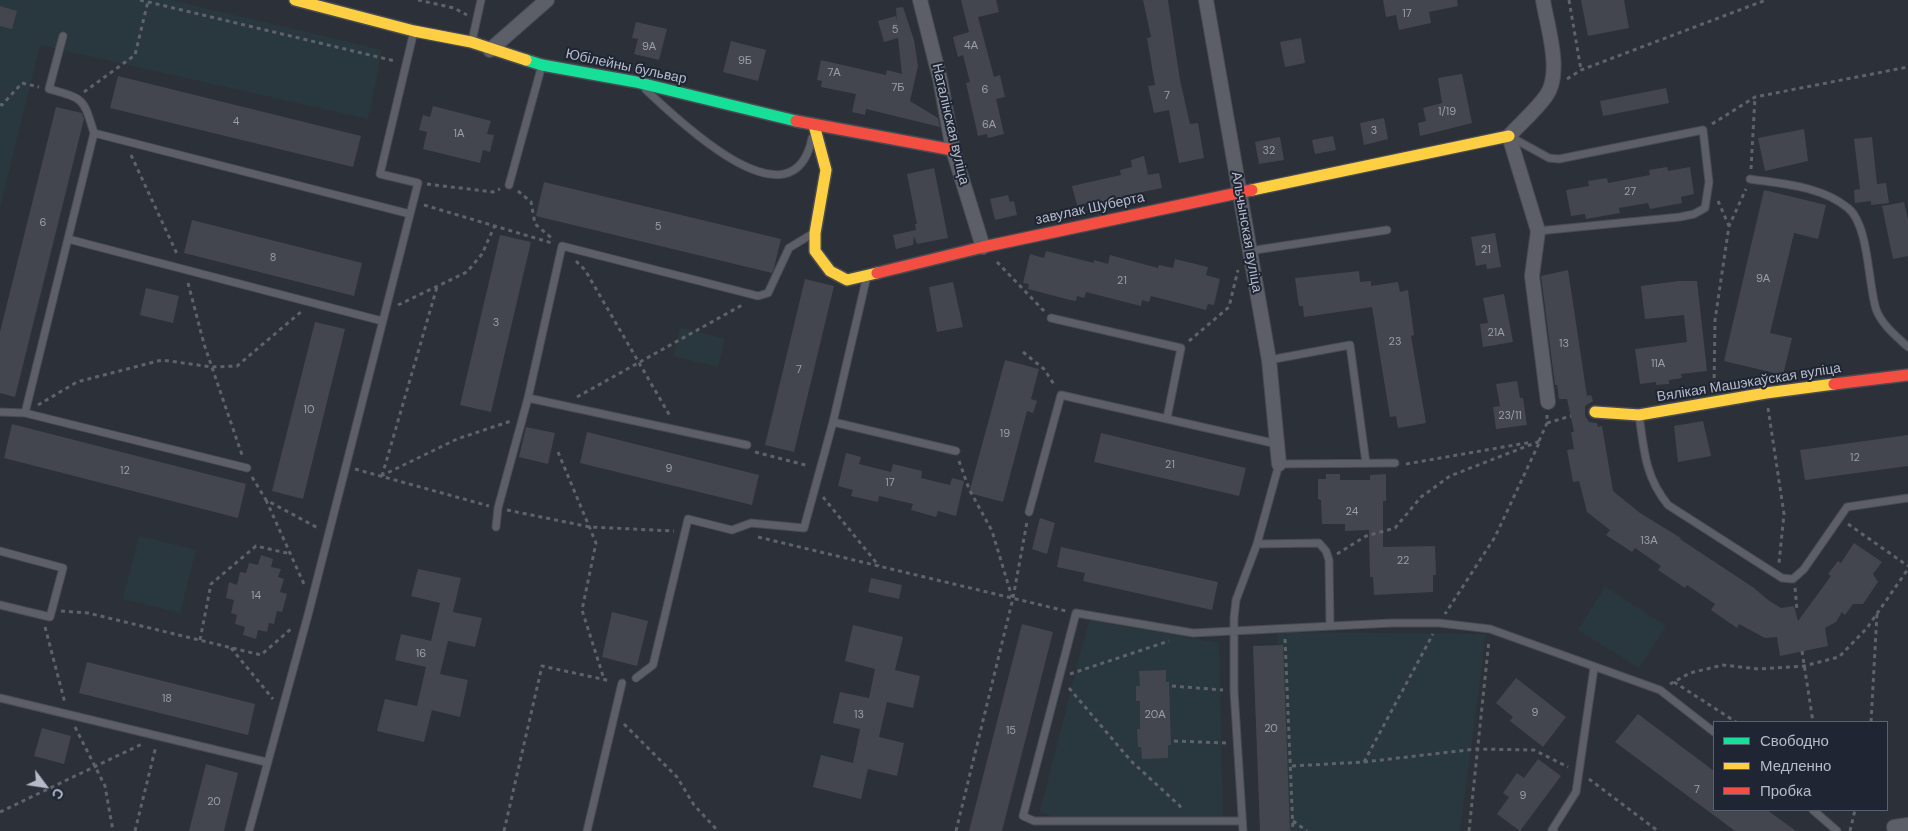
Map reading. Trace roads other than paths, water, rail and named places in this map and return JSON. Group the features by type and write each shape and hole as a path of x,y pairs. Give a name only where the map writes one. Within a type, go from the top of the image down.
{"street":[{"name":"Юбілейны бульвар","path":"295,0 414,31 471,42 490,50 542,65 636,82 814,125 954,150"},
{"path":"490,50 547,0"},
{"name":"Наталінская вуліца","path":"920,0 940,78 954,150 983,247"},
{"name":"Альчынская вуліца","path":"1206,0 1269,360 1279,464"},
{"path":"1543,0 1555,70 1547,95 1509,136 1538,231 1532,276 1548,402"},
{"name":"завулак Шуберта","path":"814,125 826,170 815,233 815,251 830,271 847,280 983,247 1509,136"},
{"name":"Вялікая Машэкаўская вуліца","path":"1595,412 1639,415 1766,393 1908,375"}],"lane":[{"path":"471,42 481,0"},
{"path":"249,831 266,762 308,614 418,183 380,174 414,31"},
{"path":"25,413 94,133 85,104 78,97 49,89 62,36"},
{"path":"509,185 542,65"},
{"path":"636,82 697,136 736,163 756,171 771,174 785,173 800,166 809,152 814,125"},
{"path":"1509,136 1550,158 1559,159 1703,130 1709,182 1704,208 1694,214 1538,231"},
{"path":"94,133 410,214"},
{"path":"1750,179 1804,188 1827,195 1849,209 1864,238 1876,311 1892,332 1908,347"},
{"path":"1249,251 1387,230"},
{"path":"496,527 498,508 521,417 528,398 562,246 758,296 768,293 789,248 815,233"},
{"path":"68,239 382,320"},
{"path":"636,678 653,665 688,519 732,530 751,522 804,528 833,422 867,276"},
{"path":"1050,318 1181,348 1167,418"},
{"path":"1269,360 1350,346 1366,463"},
{"path":"1029,512 1061,395 1278,444"},
{"path":"528,398 564,404 747,445"},
{"path":"0,412 25,413 247,468"},
{"path":"1639,415 1650,475 1655,489 1668,505 1778,575 1794,579 1804,569 1847,507 1908,498"},
{"path":"833,422 956,451"},
{"path":"1243,831 1239,744 1234,691 1236,600 1257,544 1279,464 1395,463"},
{"path":"1257,544 1318,543 1326,551 1329,560 1330,626"},
{"path":"0,551 63,568 50,617 0,605"},
{"path":"1242,821 1034,821 1024,816 1076,614 1193,633 1392,622 1439,623 1490,629 1594,668 1660,690 1713,731"},
{"path":"1554,831 1552,830 1576,792 1594,668"},
{"path":"587,831 622,683"},
{"path":"0,698 266,762"},
{"path":"1814,811 1838,831"}]}
